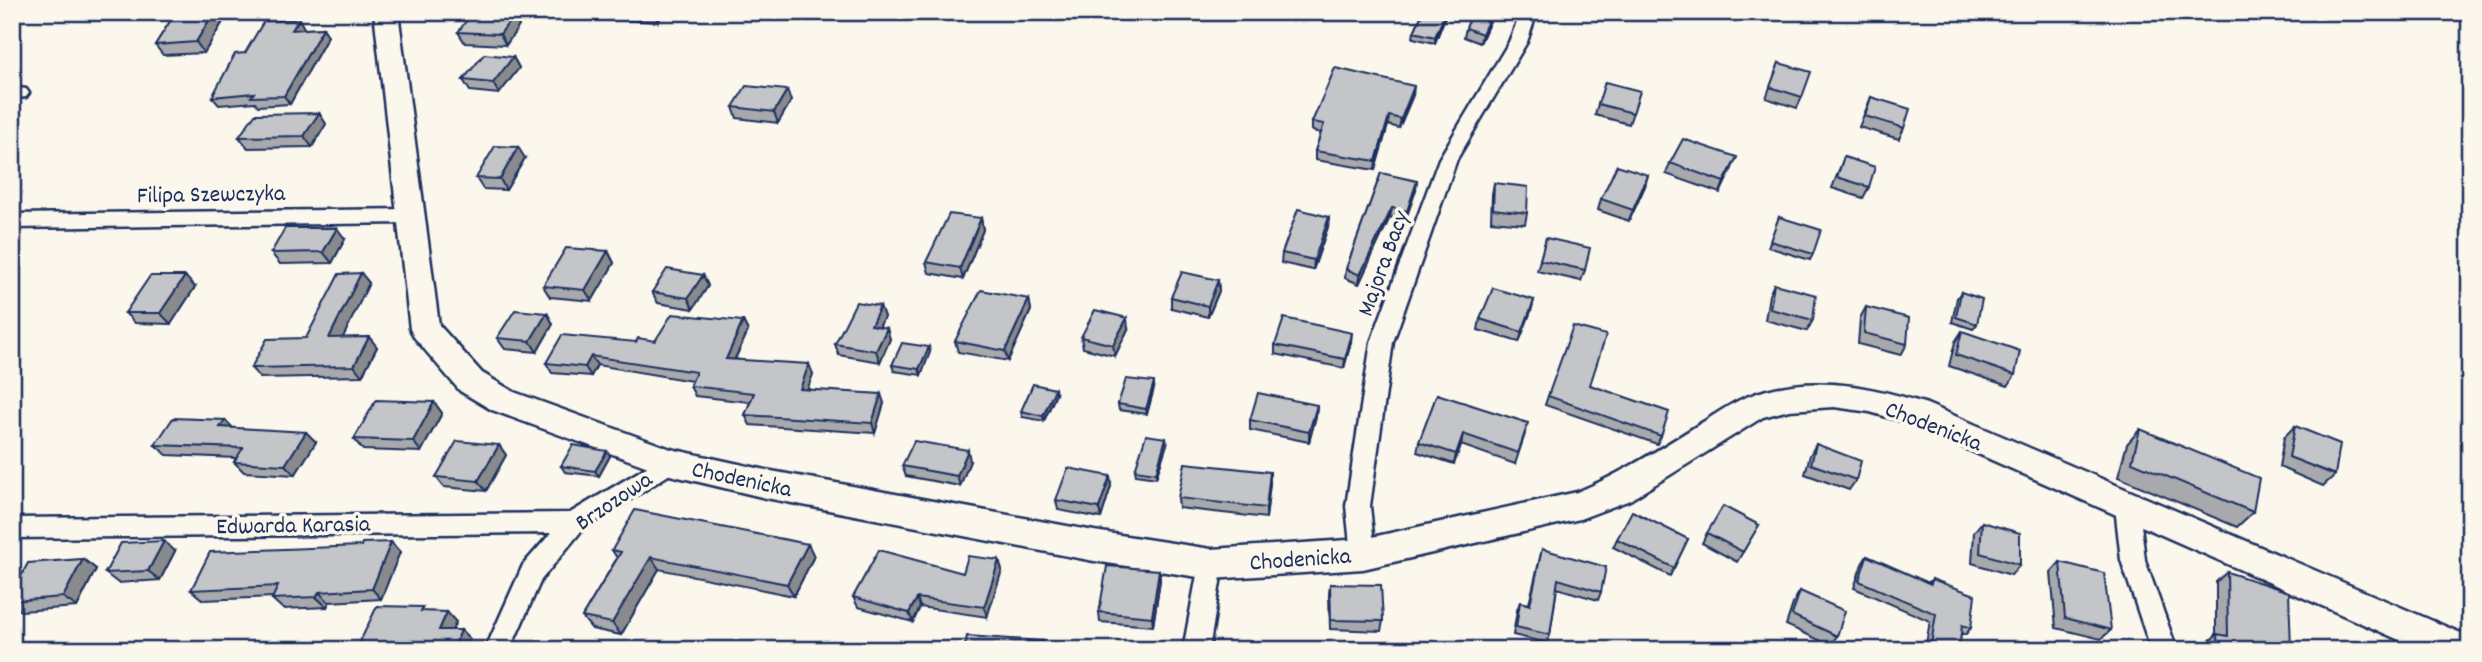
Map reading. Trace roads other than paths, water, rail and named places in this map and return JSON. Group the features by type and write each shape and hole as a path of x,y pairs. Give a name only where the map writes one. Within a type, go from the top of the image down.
{"street":[{"name":"Chodenicka","path":"386,12 425,330 471,382 503,401 670,462 780,486 1094,545 1211,564 1363,554 1514,522 1580,505 1618,491 1754,407 1789,398 1823,396 1870,400 1916,413 2461,650"},
{"name":"Majora Bacy","path":"1363,554 1358,506 1382,342 1448,159 1518,42 1529,12"},
{"name":"Filipa Szewczyka","path":"12,221 411,216"},
{"name":"Brzozowa","path":"497,650 533,573 574,523 670,462"},
{"path":"2127,507 2133,560 2164,650"},
{"name":"Edwarda Karasia","path":"12,528 574,523"},
{"path":"1196,650 1211,564"}]}
